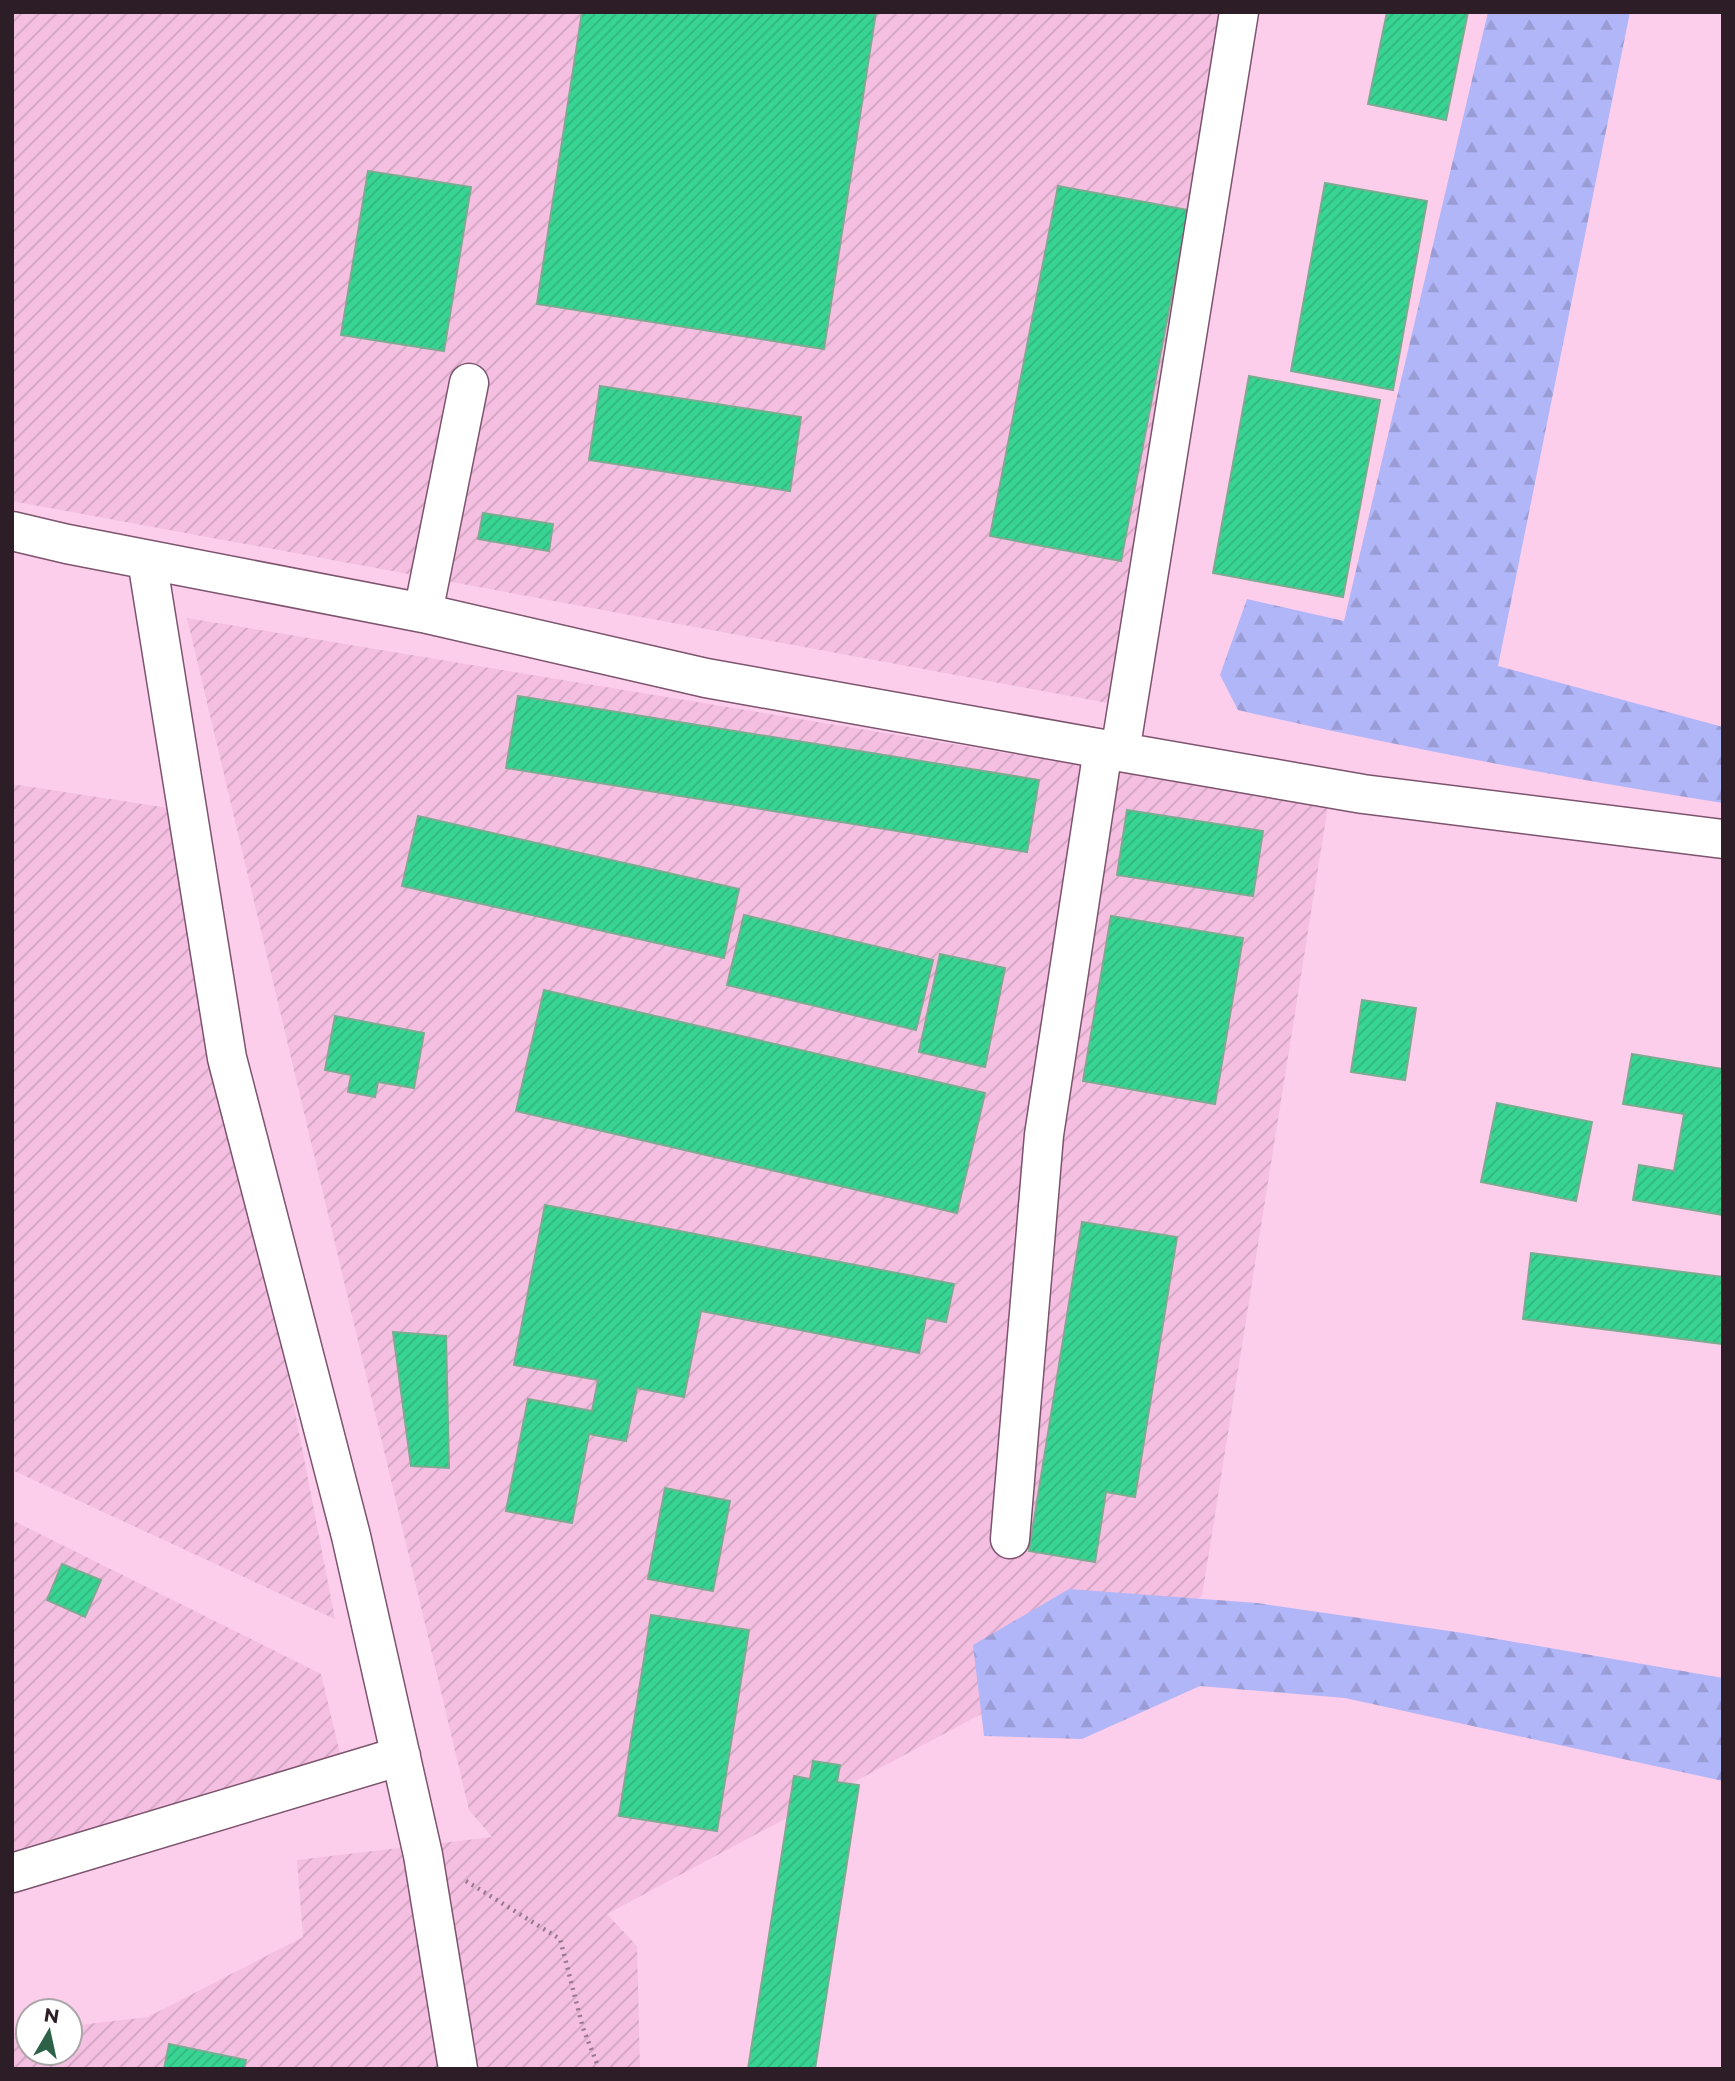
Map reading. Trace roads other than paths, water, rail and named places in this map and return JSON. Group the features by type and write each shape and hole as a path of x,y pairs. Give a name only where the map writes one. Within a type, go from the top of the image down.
{"street":[{"path":"1010,1539 1044,1135 1239,12"},
{"path":"424,613 470,383"},
{"path":"15,527 146,560 424,613 706,678 1363,794 1723,839"},
{"path":"146,560 227,1058 351,1536 423,1854 458,2069"},
{"path":"12,1873 401,1756"}]}
